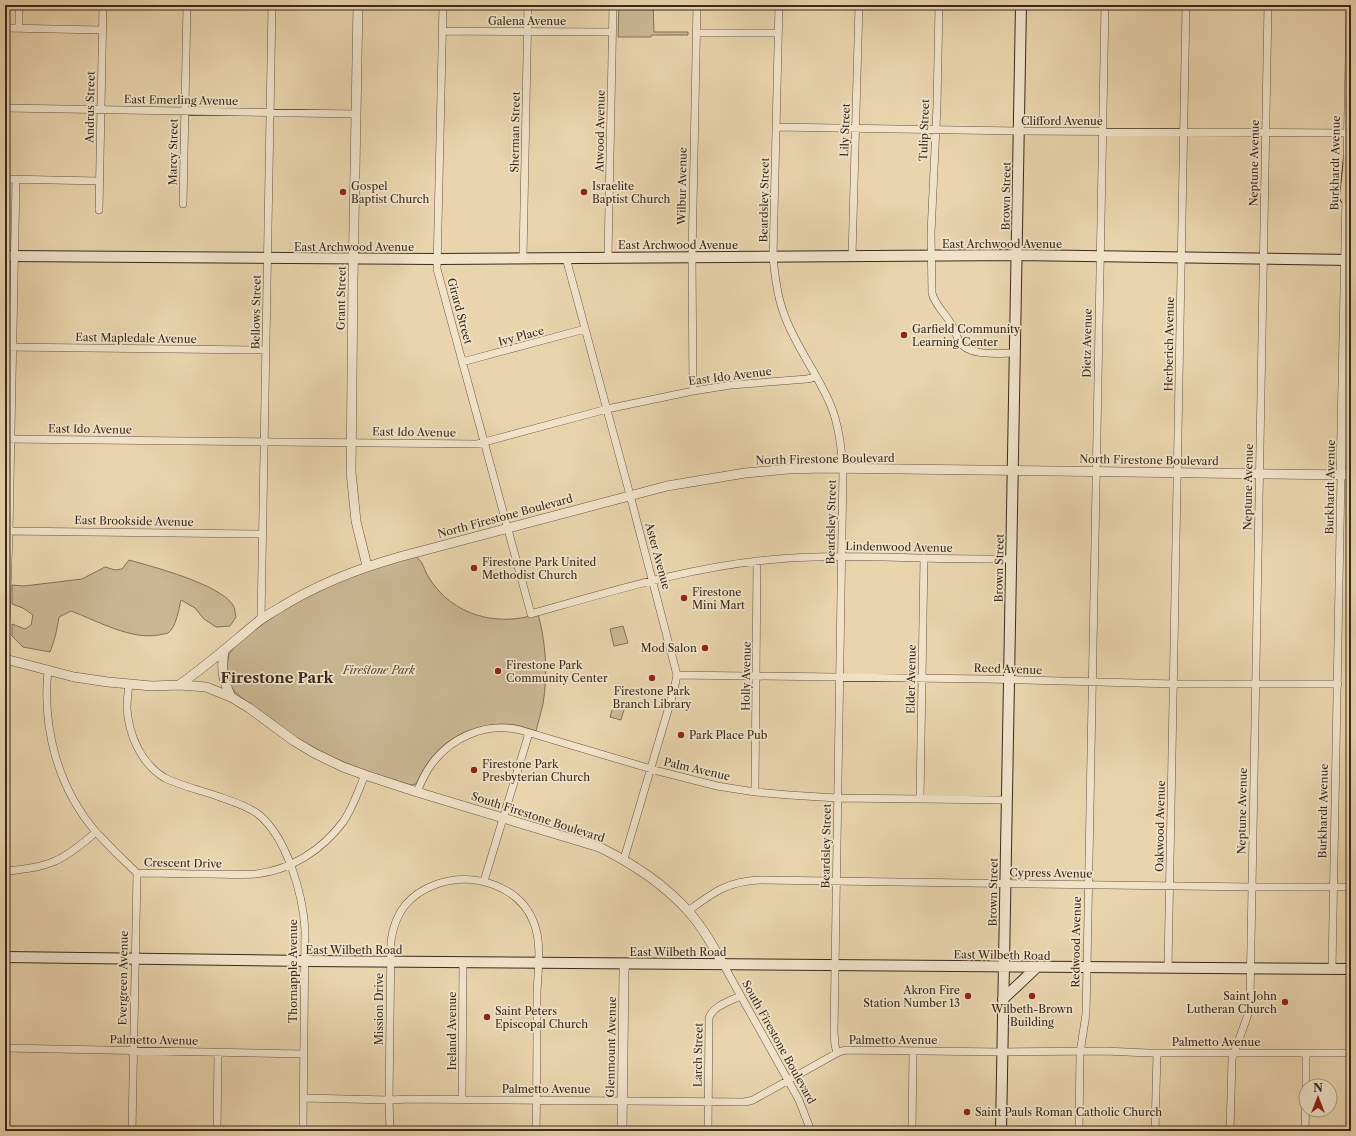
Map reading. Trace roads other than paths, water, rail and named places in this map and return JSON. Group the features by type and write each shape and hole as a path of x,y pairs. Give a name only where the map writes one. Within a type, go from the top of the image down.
{"highway":[{"path":"1347,197 1351,158"}],"main road":[{"name":"Brown Street","path":"1001,1131 1021,5"},
{"name":"East Archwood Avenue","path":"10,256 437,259 1016,255 1348,260"},
{"name":"East Wilbeth Road","path":"5,956 391,962 1351,969"},
{"path":"1003,998 1037,967"}],"street":[{"path":"19,5 19,28"},
{"name":"Andrus Street","path":"99,210 103,5"},
{"name":"Marcy Street","path":"183,204 187,5"},
{"name":"Bellows Street","path":"261,620 272,5"},
{"name":"Grant Street","path":"358,5 350,442 353,501 361,545 367,566"},
{"name":"Girard Street","path":"442,5 437,269 530,614"},
{"name":"Sherman Street","path":"523,258 528,5"},
{"name":"Atwood Avenue","path":"608,257 613,5"},
{"name":"Wilbur Avenue","path":"693,391 692,257 697,5"},
{"name":"Beardsley Street","path":"779,5 774,257 775,280 784,314 797,343 831,405 841,444 843,468 834,1032 837,1053"},
{"name":"Lily Street","path":"852,256 858,5"},
{"name":"Tulip Street","path":"938,5 936,130 932,189 931,256 933,298 934,302 951,323 960,342 966,349 975,352 1014,353"},
{"name":"Dietz Avenue","path":"1093,682 1105,5"},
{"name":"Herberich Avenue","path":"1174,684 1186,5"},
{"name":"Neptune Avenue","path":"1230,1131 1231,1070 1234,1052 1250,1007 1268,5"},
{"name":"Burkhardt Avenue","path":"1332,970 1338,684 1346,474 1348,260 1347,133 1350,5"},
{"path":"5,28 102,30"},
{"name":"Galena Avenue","path":"442,32 612,32"},
{"path":"696,33 778,33"},
{"name":"East Emerling Avenue","path":"5,108 356,114"},
{"name":"Clifford Avenue","path":"776,127 1019,132 1347,133"},
{"path":"5,179 99,180"},
{"path":"5,659 8,439 13,348 10,256 16,179"},
{"name":"Aster Avenue","path":"566,258 653,580 677,675 674,690 624,859"},
{"name":"Ivy Place","path":"462,362 585,329"},
{"name":"East Mapledale Avenue","path":"5,348 266,350"},
{"name":"East Ido Avenue","path":"8,439 470,444 484,442 607,409 693,391 731,385 816,377"},
{"name":"North Firestone Boulevard","path":"179,685 224,651 261,620 320,585 367,566 674,484 744,473 788,469 843,468 1346,474"},
{"name":"East Brookside Avenue","path":"7,531 262,534"},
{"name":"Lindenwood Avenue","path":"530,614 653,580 709,568 757,561 841,557 1010,559"},
{"name":"Elder Avenue","path":"920,799 924,558"},
{"name":"Holly Avenue","path":"755,792 757,561"},
{"path":"224,651 222,673 230,697"},
{"name":"South Firestone Boulevard","path":"5,659 74,677 128,684 162,686 179,685 206,688 230,697 301,745 333,762 365,775 417,792 585,842 624,859 657,882 688,911 709,941 799,1100 811,1131"},
{"name":"Crescent Drive","path":"48,670 47,712 50,736 57,760 73,797 96,832 137,874 242,875 266,872 290,865 308,855 337,829 352,808 365,775"},
{"name":"Reed Avenue","path":"677,675 1174,684 1338,684"},
{"name":"Redwood Avenue","path":"1079,1131 1080,1053 1086,1014 1093,682"},
{"name":"Thornapple Avenue","path":"128,684 128,718 135,742 146,762 155,771 170,780 238,803 257,813 266,821 276,835 290,865 301,899 304,920 303,1131"},
{"name":"Oakwood Avenue","path":"1168,968 1174,684"},
{"name":"Palm Avenue","path":"417,792 425,774 439,755 450,745 479,731 494,728 514,728 650,769 717,786 755,792 838,798 1006,800"},
{"path":"529,733 484,881 508,892 523,904 536,930 538,963 536,1131"},
{"path":"5,871 33,869 58,861 77,849 96,832"},
{"name":"Evergreen Avenue","path":"132,1131 137,874"},
{"name":"Mission Drive","path":"390,1131 391,962 393,929 402,910 411,898 420,892 439,883 464,880 484,881"},
{"name":"Cypress Avenue","path":"688,911 716,891 732,884 759,880 1351,887"},
{"name":"Ireland Avenue","path":"462,1100 463,962"},
{"name":"Glenmount Avenue","path":"622,1131 625,964"},
{"name":"Larch Street","path":"708,1131 709,1018 710,1014 716,1008 740,996"},
{"name":"Palmetto Avenue","path":"5,1048 304,1054"},
{"name":"Palmetto Avenue","path":"303,1098 389,1100 749,1102 845,1050 1080,1053 1105,1051 1157,1053 1351,1053"},
{"path":"912,1131 913,1051"},
{"path":"217,1131 218,1052"},
{"path":"1155,1131 1157,1053"},
{"path":"1306,1053 1306,1078"},
{"path":"1305,1118 1305,1131"}],"place":[{"name":"Gospel Baptist Church","path":"343,192"},
{"name":"Israelite Baptist Church","path":"584,192"},
{"name":"Garfield Community Learning Center","path":"904,335"},
{"name":"Firestone Park United Methodist Church","path":"474,568"},
{"name":"Firestone Mini Mart","path":"684,598"},
{"name":"Mod Salon","path":"705,648"},
{"name":"Firestone Park Community Center","path":"498,671"},
{"name":"Firestone Park Branch Library","path":"652,678"},
{"name":"Park Place Pub","path":"681,735"},
{"name":"Firestone Park Presbyterian Church","path":"474,770"},
{"name":"Akron Fire Station Number 13","path":"968,996"},
{"name":"Wilbeth-Brown Building","path":"1032,996"},
{"name":"Saint John Lutheran Church","path":"1285,1002"},
{"name":"Saint Peters Episcopal Church","path":"487,1017"},
{"name":"Saint Pauls Roman Catholic Church","path":"967,1112"}],"district":[{"name":"Firestone Park","path":"277,678"}]}
